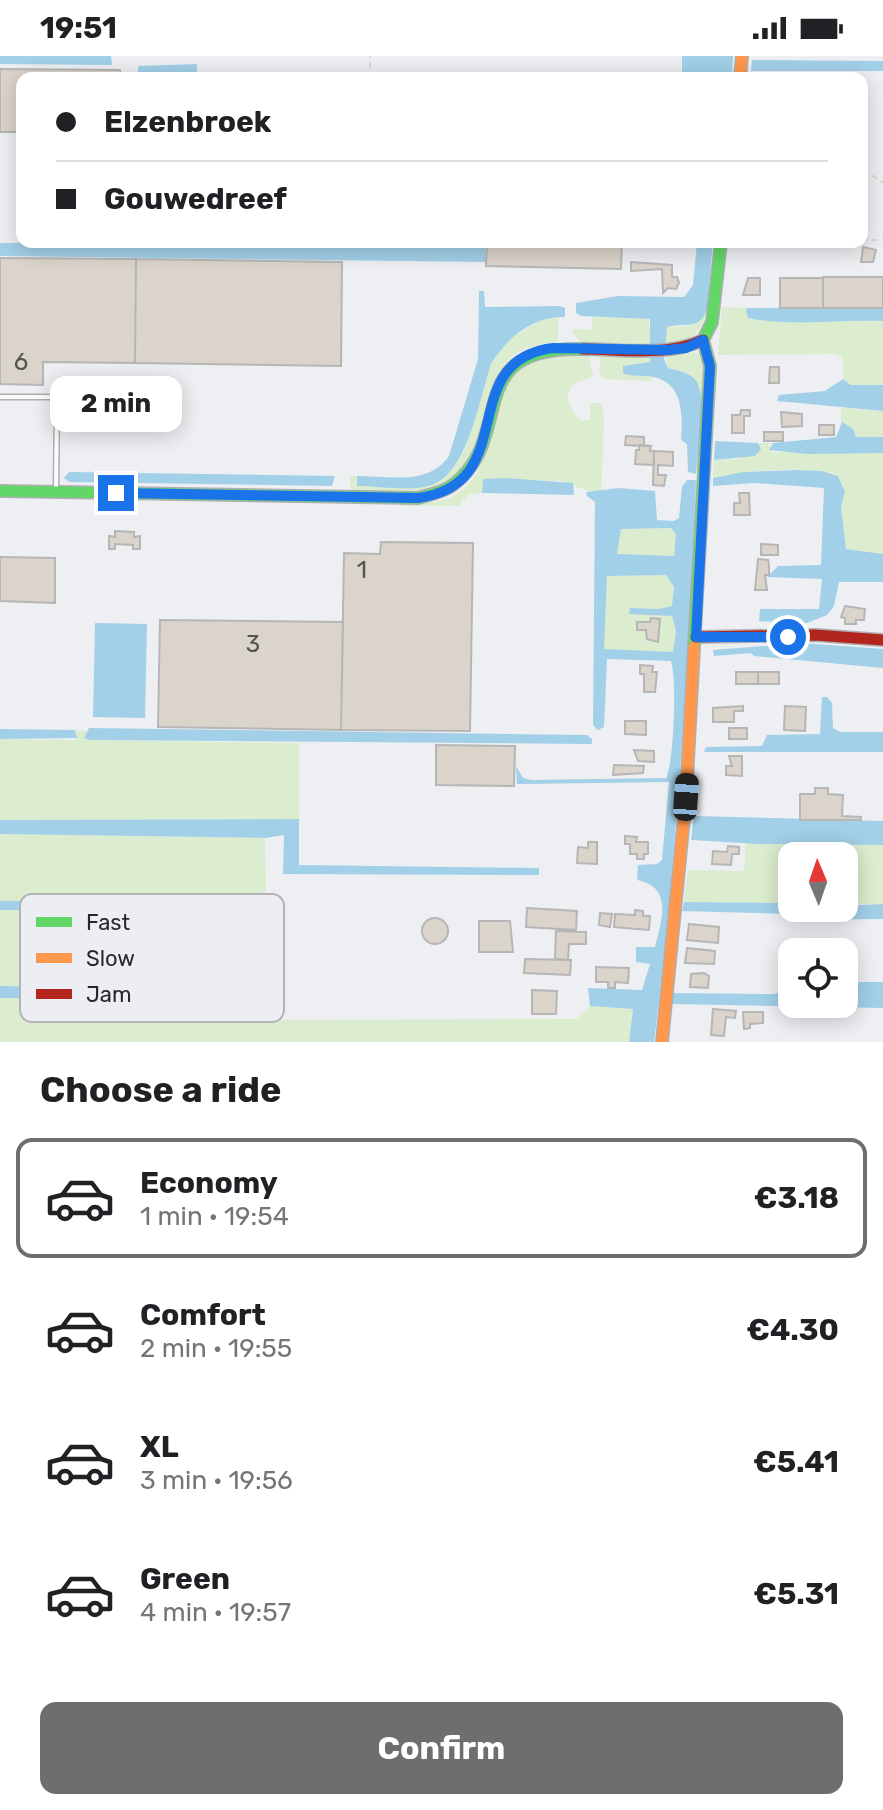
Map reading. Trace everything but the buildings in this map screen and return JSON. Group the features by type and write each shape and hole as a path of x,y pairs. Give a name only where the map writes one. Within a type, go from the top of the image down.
{"street":[{"path":"0,491 418,498 439,495 457,486 471,471 501,377 517,359 534,351 553,348 668,350 686,348 703,340 712,322 720,248"},
{"path":"662,1042 686,797 696,637 710,366 703,340"},
{"path":"696,637 815,635 883,640"}],"lane":[{"path":"0,397 52,397 57,400 56,492"}],"green space":[{"path":"710,265 714,266 711,293 705,318 699,329 680,342 665,344 667,327 688,326 707,309"},
{"path":"722,307 747,308 749,318 766,321 883,321 883,385 851,385 843,379 843,358 836,354 718,355"},
{"path":"558,317 558,342 527,349 507,362 495,380 476,448 465,468 446,485 436,490 402,494 355,492 350,487 350,476 357,476 357,486 423,487 464,451 491,364 507,341 538,321"},
{"path":"592,317 649,319 651,344 582,343 573,334 573,329 592,330"},
{"path":"694,352 702,356 705,364 700,473 696,474 700,412 689,374 668,368 665,355"},
{"path":"554,353 588,353 593,375 571,387 568,397 571,408 582,421 590,420 590,403 601,403 604,418 601,496 562,481 483,479 482,493 467,495 467,499 461,500 461,506 400,506 448,499 471,482 482,463 498,399 508,380 526,364"},
{"path":"601,353 651,355 655,371 651,381 604,379 599,372"},
{"path":"841,408 883,411 883,437 856,437 853,429 841,423"},
{"path":"758,443 773,443 769,445 772,452 883,453 883,554 846,549 841,507 845,492 833,473 773,470 713,478 714,460 740,459 760,446"},
{"path":"672,528 676,534 674,556 617,554 621,529"},
{"path":"666,575 674,587 673,606 630,608 630,614 672,616 676,630 673,653 603,649 607,576"},
{"path":"75,730 86,731 90,740 299,743 299,819 0,820 0,739 76,740"},
{"path":"0,834 265,838 266,894 20,894 20,901 0,901"},
{"path":"746,843 778,843 778,903 684,902 688,870 744,871"},
{"path":"858,845 883,845 883,904 858,904"},
{"path":"0,910 20,910 20,986 0,986"},
{"path":"0,998 20,998 20,1022 576,1019 590,1006 633,1009 629,1042 0,1042"}],"water":[{"path":"0,56 111,56 112,65 0,64"},
{"path":"682,56 733,56 732,72 682,72"},
{"path":"752,60 883,61 883,71 751,71"},
{"path":"197,64 197,72 138,72 138,66"},
{"path":"0,243 16,243 16,248 485,248 486,262 0,256"},
{"path":"696,248 712,248 704,316 696,323 667,327 664,359 668,368 691,376 700,391 701,427 696,474 688,472 687,444 681,440 681,408 674,391 660,379 623,373 623,366 650,362 650,319 581,316 576,313 576,303 618,296 684,297 693,285"},
{"path":"479,291 484,291 485,307 560,306 565,308 565,317 531,325 513,337 497,354 491,364 464,450 444,477 432,485 415,488 357,486 357,476 419,476 430,472 449,456 478,359"},
{"path":"883,307 883,321 765,321 748,318 746,311 747,308"},
{"path":"843,379 851,385 883,385 883,411 777,401 779,395 825,391"},
{"path":"842,422 853,429 856,437 883,437 883,453 808,454 769,450 773,443 836,437"},
{"path":"715,441 758,443 761,449 755,456 714,460"},
{"path":"822,471 838,476 845,492 841,507 846,549 883,554 883,582 839,582 834,606 827,615 807,623 759,621 760,609 819,609 822,579 767,577 778,566 821,565 824,488 754,483 713,486 713,478 744,472"},
{"path":"69,472 335,476 332,486 69,482 64,478"},
{"path":"483,479 573,483 574,495 482,493"},
{"path":"687,480 696,480 685,691 669,902 654,1042 629,1042 633,1009 590,1006 588,988 642,990 650,964 636,962 636,947 655,947 662,906 656,889 637,880 638,865 657,864 662,860 669,782 517,784 516,766 523,778 532,780 666,778 674,720 671,661 607,659 604,727 598,730 593,725 595,502 586,492 619,488 655,491 657,520 674,521 679,518 682,487","holes":["671,528 676,534 674,556 617,554 621,529","666,575 674,587 672,606 630,608 629,614 672,616 676,631 673,652 604,649 607,576"]},
{"path":"95,623 147,624 145,718 93,717"},
{"path":"802,643 883,649 883,668 754,656 751,653 714,656 713,650"},
{"path":"822,697 827,697 832,703 833,728 840,732 883,732 883,752 704,752 706,747 762,746 767,735 820,734"},
{"path":"89,728 587,735 592,739 592,744 90,740 84,738"},
{"path":"0,729 75,730 77,738 0,739"},
{"path":"694,816 883,821 883,845 691,840"},
{"path":"299,819 299,865 539,868 539,875 283,874 284,835 265,838 0,834 0,820"},
{"path":"0,901 20,901 20,910 0,910"},
{"path":"684,902 778,903 778,914 682,911"},
{"path":"883,904 883,919 858,919 858,905"},
{"path":"858,982 883,982 883,1008 858,1008"},
{"path":"0,986 20,986 20,998 0,998"},
{"path":"673,993 778,993 778,1006 671,1004"}],"traffic: fast":[{"path":"694,647 710,366 703,340 712,322 720,248"},
{"path":"0,491 418,498 453,485 472,465 504,378 519,362 544,352 583,349"}],"traffic: slow":[{"path":"741,72 742,56"},
{"path":"662,1042 686,797 694,647"}],"traffic: jam":[{"path":"583,349 675,349 703,340"},
{"path":"696,637 815,635 883,640"}],"route":[{"path":"116,493 418,498 439,495 457,486 471,471 501,377 517,359 534,351 553,348 668,350 686,348 703,340 709,353 710,366 696,637 788,637"}]}
